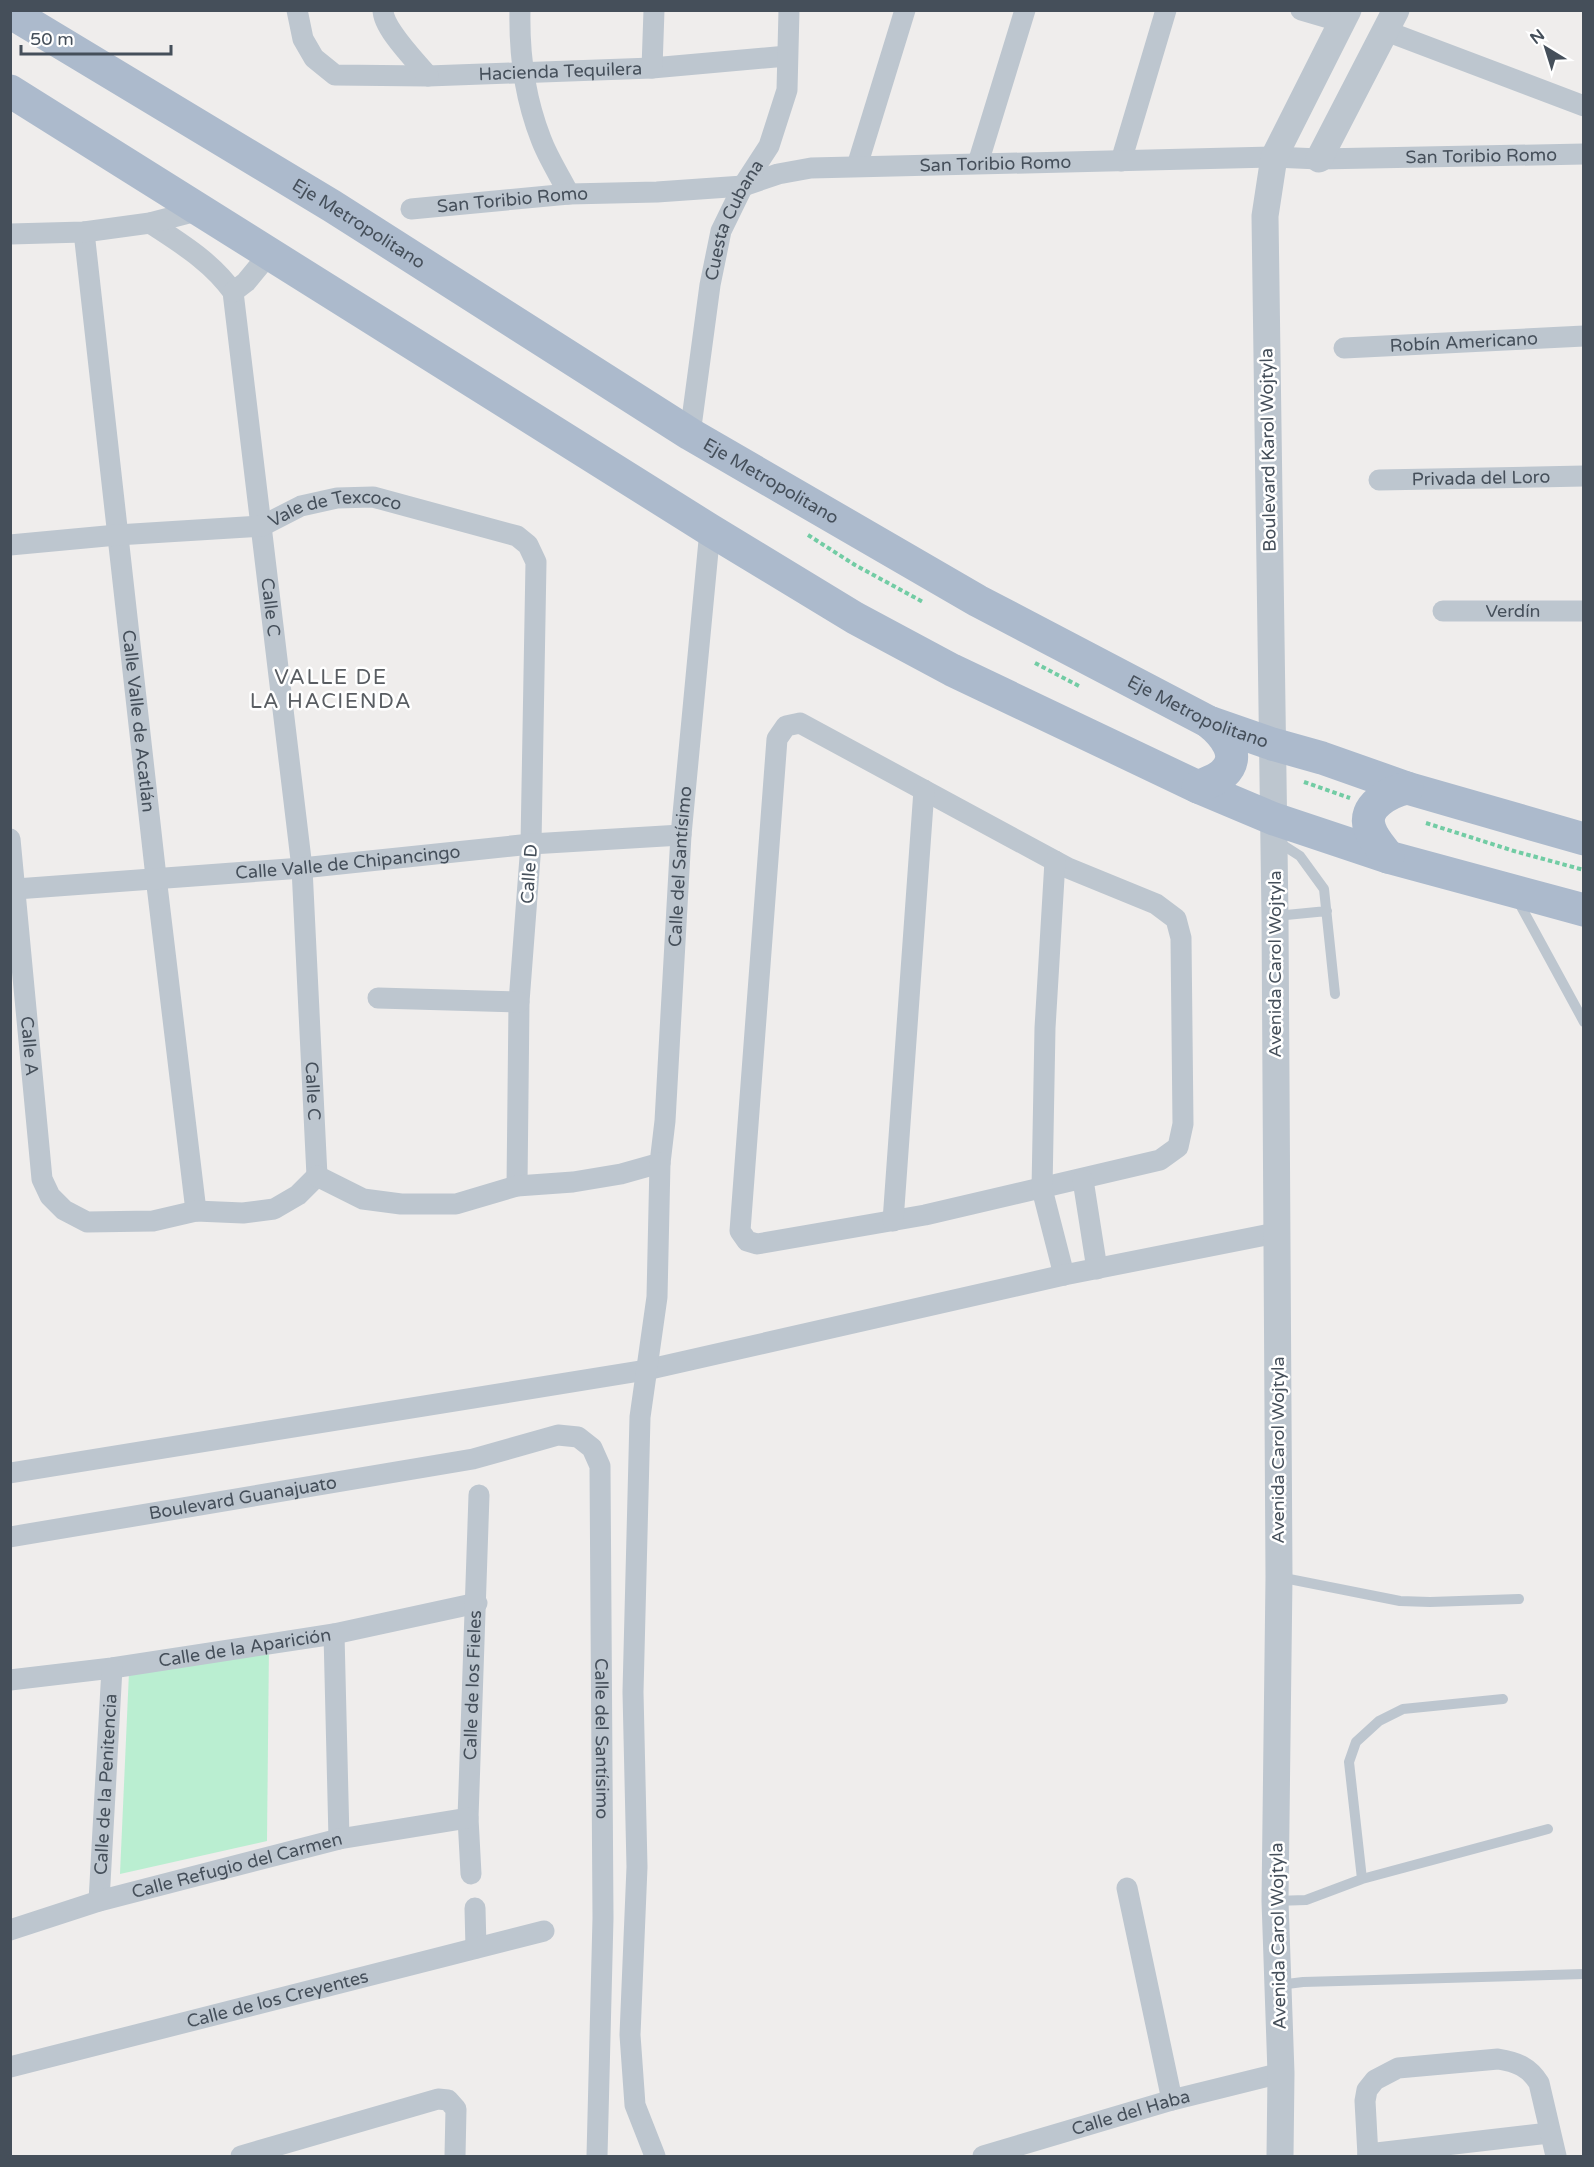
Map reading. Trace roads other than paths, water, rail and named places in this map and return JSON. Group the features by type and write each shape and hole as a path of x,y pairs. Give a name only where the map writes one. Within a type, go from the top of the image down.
{"main road":[{"name":"Eje Metropolitano","path":"10,12 332,206 690,434 978,601 1209,722 1407,788 1584,839"},
{"path":"10,91 710,530 855,618 932,659 1198,787 1274,829 1584,910"},
{"path":"1198,787 1223,775 1232,758 1230,744 1224,734 1209,722"},
{"path":"1388,857 1370,830 1368,822 1370,814 1380,800 1389,794 1407,788"}],"street":[{"name":"Hacienda Tequilera","path":"297,10 303,39 314,58 335,75 428,76 652,68 787,56"},
{"path":"383,10 383,16 391,31 428,76"},
{"path":"520,10 523,71 528,96 541,140 569,194"},
{"path":"652,68 654,10"},
{"name":"Cuesta Cubana","path":"690,434 710,285 721,231 743,186 769,146 787,90 789,10"},
{"path":"857,166 905,10"},
{"path":"978,163 1025,10"},
{"path":"1121,160 1166,10"},
{"path":"1301,10 1345,16"},
{"name":"Boulevard Karol Wojtyla","path":"1272,744 1265,216 1274,157 1345,16"},
{"path":"1319,159 1391,21 1584,106"},
{"name":"San Toribio Romo","path":"411,208 569,194 657,192 743,186 778,174 811,168 1274,157 1319,159 1584,154"},
{"path":"10,234 84,232 150,223 200,210"},
{"path":"150,223 197,255 221,275 233,291 246,282 269,254"},
{"name":"Calle Valle de Acatlán","path":"84,232 196,1211"},
{"name":"Calle C","path":"233,291 302,868 317,1176"},
{"name":"Robín Americano","path":"1344,348 1584,336"},
{"name":"Privada del Loro","path":"1379,480 1584,476"},
{"name":"Vale de Texcoco","path":"10,545 117,535 262,526 301,506 337,498 373,498 517,536 528,545 536,562"},
{"name":"Calle del Santísimo","path":"655,2157 635,2105 630,2035 637,1867 633,1692 640,1417 657,1297 660,1163 665,1121 681,835 710,530"},
{"name":"Calle D","path":"517,1186 519,1002 531,844 536,562"},
{"name":"Verdín","path":"1443,611 1584,611"},
{"path":"800,723 1055,861 1156,904 1176,919 1181,938 1184,1124 1178,1147 1160,1160 1042,1189 893,1221 757,1244 747,1241 740,1231 777,739 786,726 800,723"},
{"name":"Avenida Carol Wojtyla","path":"1272,744 1279,1577 1275,1901 1281,2073 1280,2157"},
{"path":"893,1221 924,790"},
{"name":"Calle Valle de Chipancingo","path":"16,889 302,868 531,844 681,835"},
{"name":"Calle A","path":"10,839 42,1179 50,1196 64,1210 87,1222 153,1221 196,1211"},
{"path":"1055,861 1045,1028 1042,1189 1064,1275"},
{"path":"378,999 519,1002"},
{"path":"196,1211 243,1213 274,1209 298,1195 317,1176 363,1199 401,1204 456,1204 517,1186 573,1182 621,1174 660,1163"},
{"path":"1083,1180 1097,1269"},
{"path":"10,1473 646,1370 1064,1275 1276,1233"},
{"name":"Calle del Santísimo","path":"473,1459 558,1435 578,1437 592,1448 600,1466 603,1918 597,2157"},
{"name":"Boulevard Guanajuato","path":"10,1537 473,1459"},
{"name":"Calle de los Fieles","path":"471,1874 468,1818 479,1495"},
{"name":"Calle de la Aparición","path":"10,1680 112,1668 334,1634 477,1603"},
{"path":"334,1634 339,1839"},
{"name":"Calle de la Penitencia","path":"99,1901 112,1668"},
{"name":"Calle Refugio del Carmen","path":"10,1930 99,1901 339,1839 468,1818"},
{"path":"1127,1888 1172,2100"},
{"path":"475,1908 476,1948"},
{"name":"Calle de los Creyentes","path":"10,2067 544,1931"},
{"path":"1550,2133 1368,2155 1365,2101 1367,2090 1383,2074 1398,2068 1498,2059 1512,2061 1525,2066 1539,2083 1556,2157"},
{"name":"Calle del Haba","path":"983,2157 1172,2100 1281,2073"},
{"path":"241,2157 438,2099 448,2100 456,2109 455,2157"}],"lane":[{"path":"1274,829 1300,856 1324,889 1335,994"},
{"path":"1513,891 1584,1022"},
{"path":"1275,916 1327,911"},
{"path":"1279,1577 1400,1600 1430,1602 1519,1599"},
{"path":"1362,1878 1349,1762 1356,1742 1379,1721 1403,1709 1503,1699"},
{"path":"1275,1901 1306,1900 1362,1878 1548,1829"},
{"path":"1279,1985 1303,1982 1584,1974"}],"district":[{"name":"VALLE DE LA HACIENDA","path":"331,689"}]}
